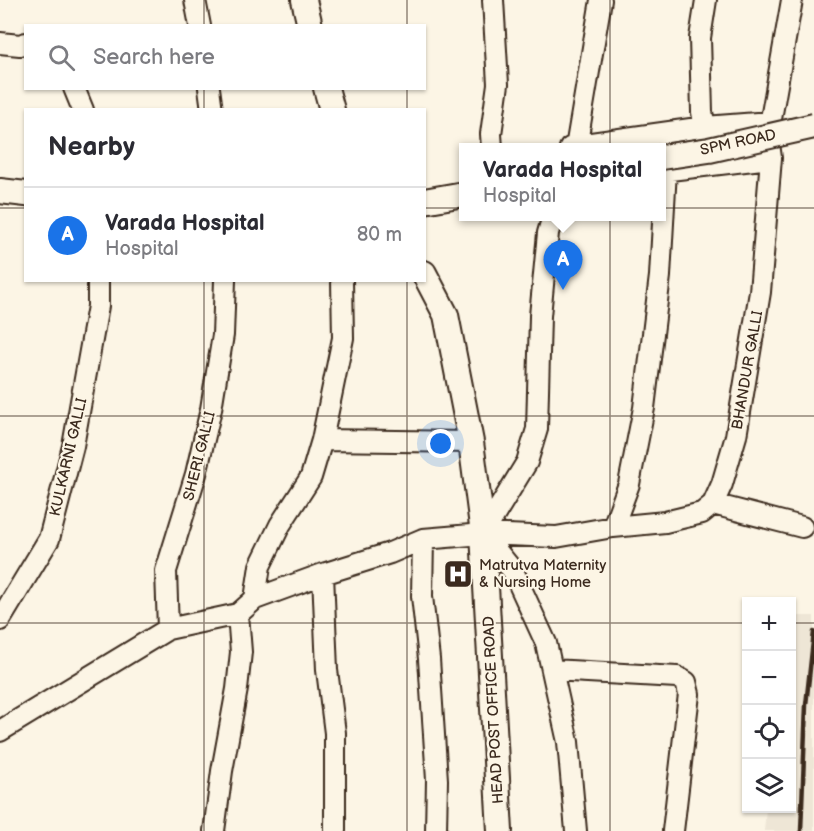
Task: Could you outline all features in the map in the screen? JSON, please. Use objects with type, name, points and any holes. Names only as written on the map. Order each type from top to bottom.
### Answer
[{"type":"main road","points":[[304,0],[310,24]]},
{"type":"main road","points":[[327,90],[331,108]]},
{"type":"main road","name":"SPM ROAD","points":[[666,165],[709,150],[814,126]]},
{"type":"main road","points":[[0,191],[24,194]]},
{"type":"main road","points":[[426,201],[459,195]]},
{"type":"main road","name":"HEAD POST OFFICE ROAD","points":[[426,277],[446,315],[471,442],[483,534],[500,831]]},
{"type":"street","points":[[194,24],[195,0]]},
{"type":"street","points":[[492,143],[498,84],[493,0]]},
{"type":"street","points":[[575,143],[601,0]]},
{"type":"street","points":[[705,128],[702,112],[700,38],[706,0]]},
{"type":"street","name":"BHANDUR GALLI","points":[[713,504],[722,484],[736,436],[760,292],[771,158],[768,136],[792,0]]},
{"type":"street","points":[[0,43],[23,44]]},
{"type":"street","points":[[75,90],[82,108]]},
{"type":"street","points":[[209,90],[212,108]]},
{"type":"street","points":[[602,143],[705,128],[770,122]]},
{"type":"street","points":[[666,166],[771,158]]},
{"type":"street","points":[[483,534],[527,462],[537,429],[540,316],[548,233],[552,221]]},
{"type":"street","points":[[613,527],[629,484],[644,408],[660,276],[662,221]]},
{"type":"street","name":"KULKARNI GALLI","points":[[0,620],[49,539],[74,446],[98,306],[98,282]]},
{"type":"street","name":"SHERI GALLI","points":[[168,629],[166,572],[196,474],[211,409],[223,335],[225,282]]},
{"type":"street","points":[[255,599],[260,567],[280,525],[311,477],[322,440],[344,338],[342,282]]},
{"type":"street","points":[[322,440],[471,442]]},
{"type":"street","points":[[0,731],[168,629],[238,614],[255,599],[322,574],[390,553],[423,539],[483,534],[556,537],[613,527],[665,522],[702,513],[713,504],[802,527]]},
{"type":"street","points":[[483,534],[513,571],[546,643],[568,742],[576,831]]},
{"type":"street","points":[[423,539],[422,596],[429,659],[437,780],[436,831]]},
{"type":"street","points":[[322,574],[327,670],[335,733],[335,831]]},
{"type":"street","points":[[214,831],[237,689],[241,652],[238,614]]},
{"type":"street","points":[[552,670],[677,677],[686,682],[689,694],[673,831]]},
{"type":"shaded area","points":[[796,616],[814,616],[814,831],[764,831],[766,813],[796,813]]},
{"type":"railway","points":[[801,831],[806,705],[814,632]]},
{"type":"place","name":"Varada Hospital","points":[[563,290]]},
{"type":"place","name":"Matrutva Maternity & Nursing Home","points":[[458,574]]}]
